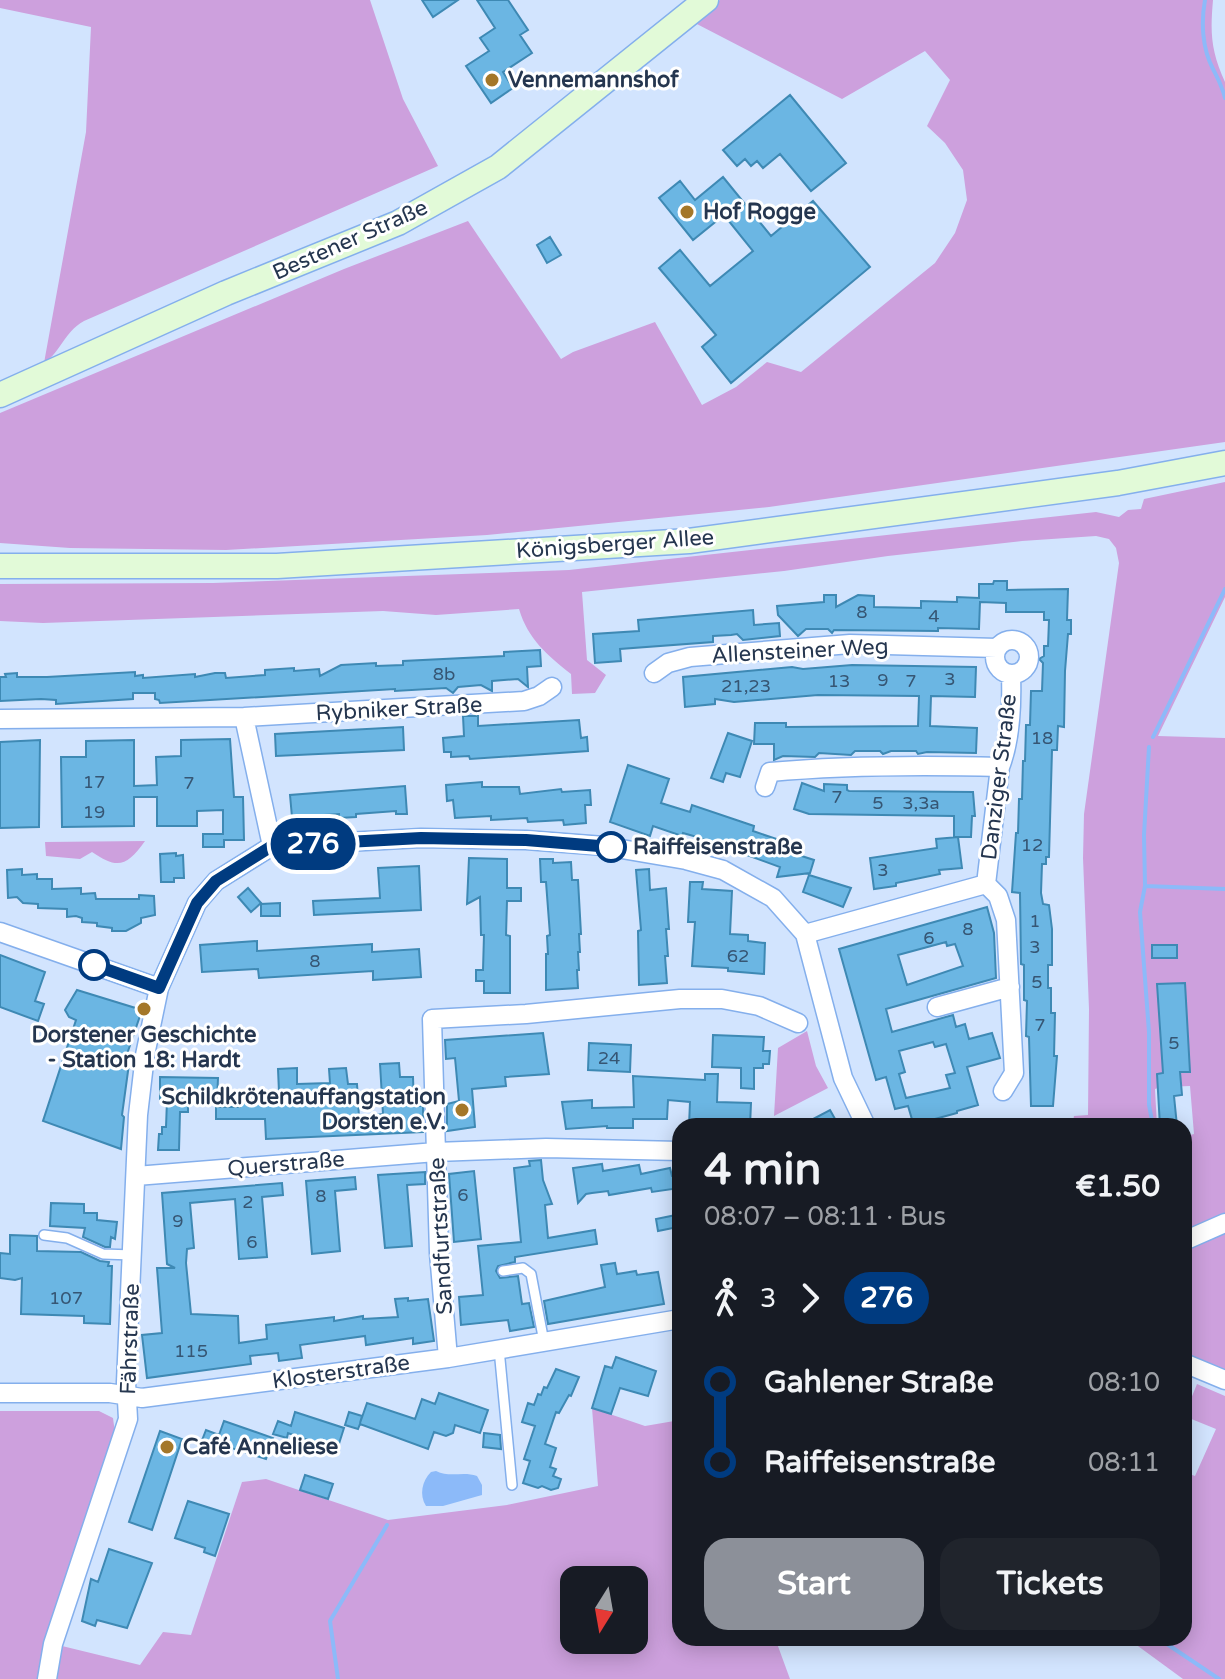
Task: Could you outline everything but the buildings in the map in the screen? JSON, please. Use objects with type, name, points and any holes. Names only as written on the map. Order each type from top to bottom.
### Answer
[{"type":"main road","name":"Bestener Straße","points":[[0,395],[226,293],[398,223],[486,174],[706,0]]},
{"type":"main road","name":"Königsberger Allee","points":[[0,566],[277,566],[689,541],[1118,483],[1225,463]]},
{"type":"street","name":"Danziger Straße","points":[[1013,640],[1023,644],[1028,655],[1026,667],[1011,675],[1002,672],[995,663],[997,648],[1013,640]]},
{"type":"street","name":"Allensteiner Weg","points":[[654,673],[668,663],[690,657],[850,644],[997,648]]},
{"type":"street","name":"Danziger Straße","points":[[805,934],[986,884],[1000,767],[1009,724],[1011,675]]},
{"type":"street","name":"Rybniker Straße","points":[[0,719],[244,717],[524,701],[552,687]]},
{"type":"street","points":[[244,717],[272,846]]},
{"type":"street","points":[[765,787],[770,772],[826,767],[905,764],[1000,767]]},
{"type":"street","points":[[0,932],[159,988],[197,903],[216,881],[272,846],[421,838],[526,840],[611,847],[686,860],[723,870],[773,898],[805,934],[843,1078],[862,1118]]},
{"type":"street","points":[[986,884],[998,896],[1006,920],[1014,1073],[1003,1091]]},
{"type":"street","points":[[937,1007],[1010,987]]},
{"type":"street","name":"Fährstraße","points":[[47,1679],[53,1644],[128,1419],[142,1079],[159,988]]},
{"type":"street","name":"Sandfurtstraße","points":[[448,1358],[439,1253],[432,1019],[526,1014],[680,999],[722,999],[759,1006],[798,1023]]},
{"type":"street","name":"Querstraße","points":[[136,1176],[436,1152],[546,1148],[672,1151]]},
{"type":"street","points":[[1192,1237],[1225,1223]]},
{"type":"street","name":"Klosterstraße","points":[[0,1393],[110,1393],[142,1398],[448,1358],[672,1320]]},
{"type":"street","points":[[1192,1366],[1225,1380]]},
{"type":"lane","points":[[44,1235],[67,1238],[103,1254],[133,1255]]},
{"type":"lane","points":[[503,1271],[523,1268],[531,1274],[544,1342]]},
{"type":"lane","points":[[499,1349],[512,1485]]},
{"type":"shaded area","points":[[0,0],[370,0],[403,99],[438,166],[84,321],[71,331],[44,363],[86,132],[91,27],[0,8]]},
{"type":"shaded area","points":[[720,0],[1213,0],[1213,42],[1225,82],[1225,442],[769,507],[487,535],[226,550],[70,548],[0,543],[0,413],[344,269],[468,221],[561,359],[655,322],[702,405],[736,387],[767,362],[801,372],[935,263],[955,233],[967,200],[963,170],[945,143],[927,126],[950,80],[925,51],[842,99],[693,22]]},
{"type":"shaded area","points":[[1225,482],[1225,597],[1158,736],[1225,738],[1225,1218],[1192,1232],[1194,1134],[1190,1086],[1164,1087],[1160,1073],[1157,1074],[1157,1118],[1074,1118],[1088,1115],[1089,1009],[1084,814],[1119,563],[1116,548],[1109,539],[1096,536],[1022,541],[582,592],[587,660],[606,675],[595,693],[572,694],[571,674],[539,646],[519,609],[436,615],[383,611],[43,623],[0,621],[0,584],[213,583],[569,570],[1096,512],[1119,517],[1128,510],[1141,509],[1144,499]]},
{"type":"shaded area","points":[[145,841],[133,856],[122,863],[109,861],[92,852],[80,859],[46,856],[45,842]]},
{"type":"shaded area","points":[[807,1031],[816,1066],[828,1088],[774,1116],[778,1048]]},
{"type":"shaded area","points":[[1225,1229],[1225,1372],[1192,1358],[1192,1242]]},
{"type":"shaded area","points":[[1197,1384],[1225,1396],[1225,1679],[1183,1679],[1138,1646],[1192,1646],[1192,1475],[1195,1476],[1216,1429],[1192,1419],[1192,1396]]},
{"type":"shaded area","points":[[592,1408],[645,1426],[672,1421],[672,1646],[778,1646],[790,1679],[56,1679],[62,1646],[140,1665],[163,1632],[191,1635],[242,1482],[266,1479],[388,1520],[507,1505],[598,1486]]},
{"type":"shaded area","points":[[0,1411],[99,1411],[113,1418],[115,1433],[38,1679],[0,1679]]},
{"type":"water","points":[[431,1472],[477,1476],[482,1485],[482,1495],[443,1506],[426,1506],[422,1493],[424,1484]]},
{"type":"waterway","points":[[1205,0],[1205,44],[1225,98]]},
{"type":"waterway","points":[[1153,737],[1225,589]]},
{"type":"waterway","points":[[1149,747],[1144,835],[1145,886],[1140,912],[1151,1118]]},
{"type":"waterway","points":[[1145,886],[1225,889]]},
{"type":"waterway","points":[[338,1679],[330,1621],[387,1525]]},
{"type":"waterway","points":[[1170,1646],[1219,1679]]},
{"type":"bus line","name":"276","points":[[94,965],[159,988],[197,903],[216,881],[272,846],[421,838],[526,840],[611,847]]},
{"type":"place","name":"Vennemannshof","points":[[492,80]]},
{"type":"place","name":"Hof Rogge","points":[[687,212]]},
{"type":"place","name":"Raiffeisenstraße","points":[[611,847]]},
{"type":"place","name":"Dorstener Geschichte - Station 18: Hardt","points":[[144,1009]]},
{"type":"place","name":"Schildkrötenauffangstation Dorsten e.V.","points":[[462,1110]]},
{"type":"place","name":"Café Anneliese","points":[[167,1447]]}]
